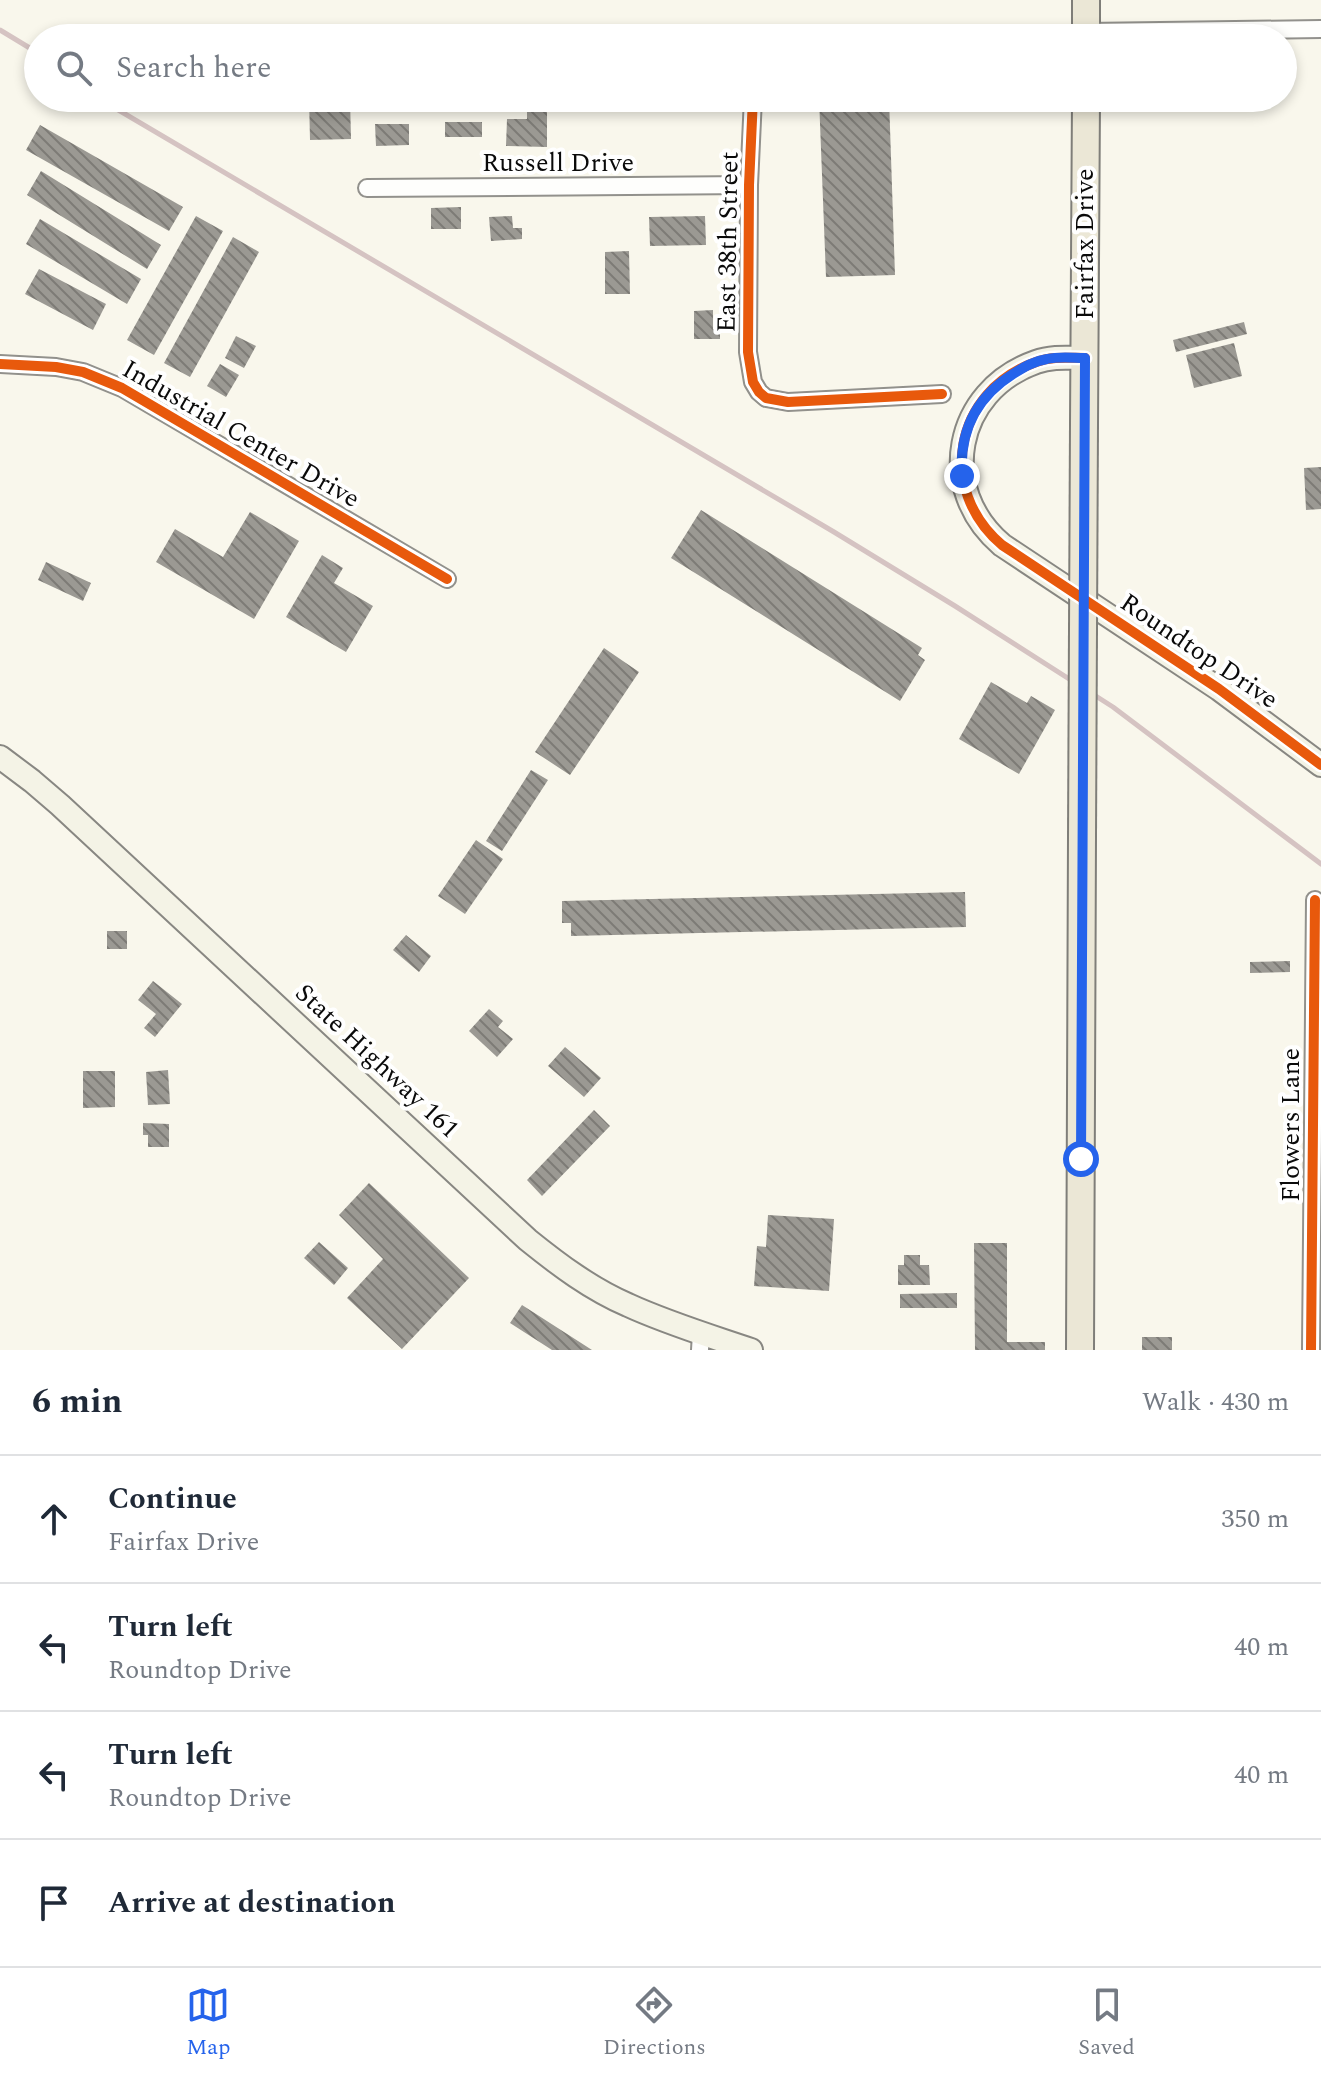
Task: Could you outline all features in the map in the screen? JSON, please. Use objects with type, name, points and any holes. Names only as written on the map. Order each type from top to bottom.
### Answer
[{"type":"main road","points":[[1086,0],[1086,24]]},
{"type":"main road","name":"Fairfax Drive","points":[[1080,1350],[1086,112]]},
{"type":"main road","name":"Roundtop Drive","points":[[1085,358],[1048,358],[1035,362],[1002,381],[979,404],[966,430],[961,463],[964,486],[975,514],[1002,545],[1219,689],[1321,765]]},
{"type":"main road","name":"State Highway 161","points":[[0,757],[60,805],[528,1240],[562,1267],[610,1296],[700,1342],[751,1350]]},
{"type":"street","points":[[1297,30],[1321,29]]},
{"type":"street","name":"East 38th Street","points":[[752,112],[748,352],[755,387],[766,398],[788,402],[942,394]]},
{"type":"street","name":"Russell Drive","points":[[367,188],[749,185]]},
{"type":"street","name":"Industrial Center Drive","points":[[0,364],[83,372],[122,388],[447,579]]},
{"type":"street","name":"Flowers Lane","points":[[1311,1350],[1315,900]]},
{"type":"building","points":[[309,112],[350,112],[351,139],[310,140]]},
{"type":"building","points":[[527,112],[547,112],[547,147],[506,146],[507,119],[527,119]]},
{"type":"building","points":[[820,112],[889,112],[895,275],[826,277]]},
{"type":"building","points":[[445,122],[482,122],[482,137],[445,137]]},
{"type":"building","points":[[375,124],[409,124],[409,145],[376,146]]},
{"type":"building","points":[[40,125],[183,207],[169,231],[26,150]]},
{"type":"building","points":[[41,171],[161,245],[147,269],[27,195]]},
{"type":"building","points":[[461,207],[461,229],[431,229],[431,208]]},
{"type":"building","points":[[196,216],[223,231],[154,355],[127,340]]},
{"type":"building","points":[[512,216],[513,228],[522,228],[522,239],[491,241],[489,217]]},
{"type":"building","points":[[705,216],[706,245],[650,246],[649,217]]},
{"type":"building","points":[[40,219],[141,279],[127,304],[26,244]]},
{"type":"building","points":[[233,237],[259,252],[190,377],[164,363]]},
{"type":"building","points":[[629,251],[630,294],[605,294],[605,252]]},
{"type":"building","points":[[39,269],[106,304],[93,330],[25,294]]},
{"type":"building","points":[[713,310],[713,329],[720,329],[720,339],[694,339],[694,311]]},
{"type":"building","points":[[1244,322],[1247,334],[1176,352],[1173,340]]},
{"type":"building","points":[[236,336],[256,346],[244,368],[225,358]]},
{"type":"building","points":[[1234,343],[1242,376],[1194,388],[1186,355]]},
{"type":"building","points":[[220,364],[239,375],[226,397],[207,386]]},
{"type":"building","points":[[1321,467],[1321,509],[1306,510],[1304,468]]},
{"type":"building","points":[[701,510],[922,648],[918,655],[925,660],[900,701],[671,558]]},
{"type":"building","points":[[250,512],[299,541],[254,619],[156,562],[175,529],[223,557]]},
{"type":"building","points":[[322,555],[343,568],[334,583],[373,606],[346,652],[286,617]]},
{"type":"building","points":[[46,562],[91,583],[83,601],[38,580]]},
{"type":"building","points":[[604,648],[639,672],[570,775],[535,752]]},
{"type":"building","points":[[991,682],[1027,703],[1031,696],[1055,710],[1019,774],[959,739]]},
{"type":"building","points":[[531,770],[548,780],[502,851],[486,841]]},
{"type":"building","points":[[476,840],[503,859],[465,914],[438,896]]},
{"type":"building","points":[[965,892],[966,927],[571,936],[571,923],[562,923],[562,901]]},
{"type":"building","points":[[107,931],[127,931],[127,949],[107,949]]},
{"type":"building","points":[[406,935],[431,956],[419,972],[393,950]]},
{"type":"building","points":[[1290,961],[1290,972],[1250,973],[1250,962]]},
{"type":"building","points":[[153,981],[182,1004],[155,1037],[144,1028],[156,1014],[138,1000]]},
{"type":"building","points":[[489,1009],[503,1021],[498,1027],[513,1039],[497,1057],[469,1031]]},
{"type":"building","points":[[565,1047],[601,1078],[584,1097],[548,1066]]},
{"type":"building","points":[[168,1070],[170,1104],[148,1105],[146,1072]]},
{"type":"building","points":[[83,1071],[115,1071],[115,1107],[83,1108]]},
{"type":"building","points":[[594,1110],[610,1126],[542,1196],[527,1180]]},
{"type":"building","points":[[143,1123],[169,1124],[169,1147],[148,1147],[148,1135],[143,1135]]},
{"type":"building","points":[[369,1183],[469,1278],[402,1349],[347,1298],[383,1259],[339,1215]]},
{"type":"building","points":[[768,1215],[834,1219],[829,1291],[754,1286],[757,1246],[766,1247]]},
{"type":"building","points":[[319,1242],[348,1268],[334,1285],[304,1258]]},
{"type":"building","points":[[974,1243],[1007,1243],[1007,1342],[1045,1342],[1045,1350],[975,1350]]},
{"type":"building","points":[[904,1255],[920,1255],[920,1265],[929,1265],[930,1285],[898,1285],[898,1265],[904,1265]]},
{"type":"building","points":[[957,1293],[957,1308],[900,1308],[900,1294]]},
{"type":"building","points":[[522,1305],[592,1350],[552,1350],[510,1323]]},
{"type":"building","points":[[1142,1337],[1172,1337],[1172,1350],[1142,1350]]},
{"type":"railway","points":[[0,30],[24,45]]},
{"type":"railway","points":[[122,112],[955,606],[1113,707],[1321,864]]},
{"type":"cycle path","points":[[752,112],[748,352],[753,382],[759,392],[766,398],[788,402],[942,394]]},
{"type":"cycle path","points":[[1085,358],[1042,360],[1008,376],[987,395],[972,418],[964,443],[962,470],[968,497],[981,522],[1002,545],[1219,689],[1321,765]]},
{"type":"cycle path","points":[[0,364],[83,372],[122,388],[447,579]]},
{"type":"cycle path","points":[[1311,1350],[1315,900]]},
{"type":"route","points":[[962,476],[966,430],[979,404],[994,387],[1035,362],[1048,358],[1085,358],[1081,1159]]}]
